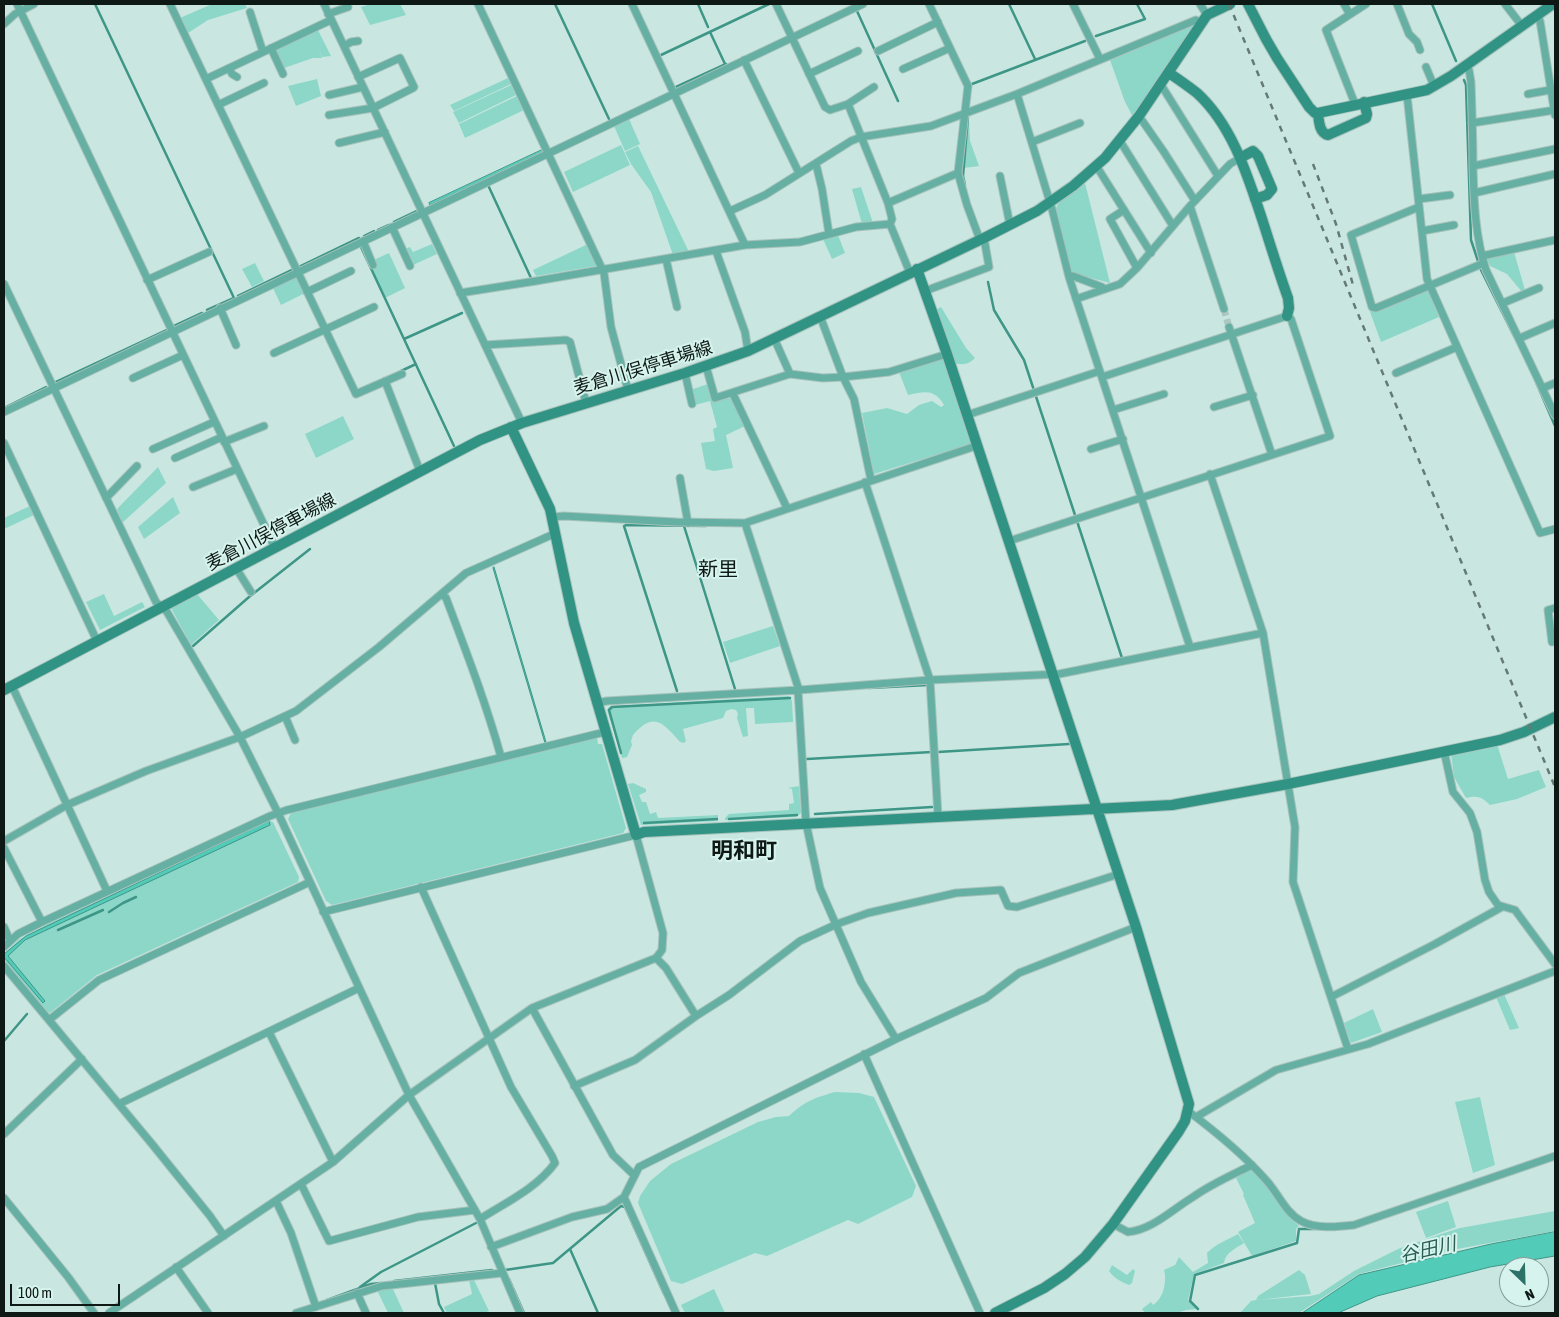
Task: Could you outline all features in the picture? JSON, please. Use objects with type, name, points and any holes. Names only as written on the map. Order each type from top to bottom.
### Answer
[{"type":"street","points":[[17,4],[274,548]]},
{"type":"street","points":[[4,24],[34,4]]},
{"type":"street","points":[[170,4],[356,394],[402,374]]},
{"type":"street","points":[[324,4],[522,423]]},
{"type":"street","points":[[478,4],[602,270],[611,327],[628,390]]},
{"type":"street","points":[[632,4],[745,245]]},
{"type":"street","points":[[776,4],[825,107],[830,110],[848,104],[874,87]]},
{"type":"street","points":[[4,412],[863,4]]},
{"type":"street","points":[[925,290],[989,267],[982,239],[966,205],[958,173],[968,86],[929,4]]},
{"type":"street","points":[[1073,4],[1100,59]]},
{"type":"street","points":[[730,211],[765,195],[851,141],[861,137],[931,126],[1017,94],[1196,20],[1204,19],[1200,4]]},
{"type":"street","name":"麦倉川俣停車場線","points":[[8,688],[480,440],[522,423],[685,373],[748,351],[1010,225],[1050,202],[1097,166],[1120,142],[1139,116],[1204,19],[1230,4]]},
{"type":"street","points":[[1248,4],[1266,39],[1309,107],[1315,113],[1407,95],[1434,86],[1466,66],[1550,5]]},
{"type":"street","points":[[1344,4],[1349,14]]},
{"type":"street","points":[[1318,113],[1322,131],[1328,135],[1366,118],[1367,114],[1326,30],[1366,4]]},
{"type":"street","points":[[1397,4],[1409,34],[1420,50]]},
{"type":"street","points":[[1505,4],[1522,26]]},
{"type":"street","points":[[206,79],[271,48],[348,7]]},
{"type":"street","points":[[250,12],[263,52]]},
{"type":"street","points":[[1472,123],[1555,113],[1540,21],[1537,15]]},
{"type":"street","points":[[878,51],[938,22]]},
{"type":"street","points":[[344,46],[358,41]]},
{"type":"street","points":[[271,48],[283,74]]},
{"type":"street","points":[[903,70],[950,48]]},
{"type":"street","points":[[809,74],[858,51]]},
{"type":"street","points":[[329,115],[373,108],[413,88],[402,60],[397,59],[358,77]]},
{"type":"street","points":[[744,60],[799,173]]},
{"type":"street","points":[[1466,66],[1469,70],[1471,82],[1476,230],[1483,260],[1555,415]]},
{"type":"street","points":[[1426,67],[1434,86]]},
{"type":"street","points":[[230,68],[232,74],[237,77]]},
{"type":"street","points":[[1169,73],[1197,93],[1227,132],[1240,158],[1288,298],[1289,308],[1287,316]]},
{"type":"street","points":[[218,105],[264,84]]},
{"type":"street","points":[[1160,86],[1164,88],[1218,176]]},
{"type":"street","points":[[329,95],[363,87]]},
{"type":"street","points":[[1528,94],[1550,90]]},
{"type":"street","points":[[1017,94],[1050,202],[1069,277],[1190,647]]},
{"type":"street","points":[[1407,95],[1427,279],[1540,534],[1555,529]]},
{"type":"street","points":[[848,104],[888,203],[892,219],[890,224],[925,290],[947,354],[1119,874],[1192,1114],[1238,1151],[1267,1181],[1290,1212],[1310,1225],[1354,1225],[1555,1156]]},
{"type":"street","points":[[1139,116],[1143,119],[1164,152],[1192,204],[1224,309]]},
{"type":"street","points":[[1032,142],[1080,123]]},
{"type":"street","points":[[339,143],[385,132]]},
{"type":"street","points":[[1120,142],[1173,226]]},
{"type":"street","points":[[1474,166],[1555,149]]},
{"type":"street","points":[[1076,299],[1120,284],[1151,253],[1192,204],[1230,164],[1253,151],[1256,152],[1272,189],[1267,195],[1255,198]]},
{"type":"street","points":[[816,164],[829,234]]},
{"type":"street","points":[[1097,166],[1151,253]]},
{"type":"street","points":[[888,203],[958,173]]},
{"type":"street","points":[[1474,193],[1555,174]]},
{"type":"street","points":[[1000,176],[1010,225]]},
{"type":"street","points":[[1450,194],[1419,204],[1352,234],[1351,237],[1372,307],[1376,308],[1430,286],[1483,260],[1555,240]]},
{"type":"street","points":[[1124,210],[1110,219],[1136,268]]},
{"type":"street","points":[[460,293],[745,245],[800,242],[856,227],[890,224]]},
{"type":"street","points":[[1422,231],[1454,225]]},
{"type":"street","points":[[392,227],[410,266]]},
{"type":"street","points":[[363,241],[373,265]]},
{"type":"street","points":[[716,251],[745,332],[748,351]]},
{"type":"street","points":[[147,280],[209,252]]},
{"type":"street","points":[[666,259],[677,307]]},
{"type":"street","points":[[307,292],[351,270]]},
{"type":"street","points":[[1069,277],[1073,276],[1102,286],[1103,290]]},
{"type":"street","points":[[4,284],[156,602],[167,612],[240,736],[278,813],[409,1095],[480,1219],[520,1313]]},
{"type":"street","points":[[1503,303],[1539,288]]},
{"type":"street","points":[[274,353],[374,307]]},
{"type":"street","points":[[220,308],[236,345]]},
{"type":"street","points":[[820,316],[843,378],[854,399],[868,481],[930,680],[938,816]]},
{"type":"street","points":[[967,415],[1101,374],[1231,331],[1287,316],[1292,319],[1330,436],[1009,541]]},
{"type":"street","points":[[1520,338],[1555,323]]},
{"type":"street","points":[[1231,331],[1272,454]]},
{"type":"street","points":[[774,338],[790,374]]},
{"type":"street","points":[[485,345],[566,340],[570,342],[586,403]]},
{"type":"street","points":[[1396,373],[1457,347]]},
{"type":"street","points":[[706,366],[715,398],[790,374],[823,378],[843,378],[889,372],[947,354]]},
{"type":"street","points":[[133,378],[183,355]]},
{"type":"street","points":[[685,373],[692,404]]},
{"type":"street","points":[[385,381],[420,471]]},
{"type":"street","points":[[1543,388],[1555,383]]},
{"type":"street","points":[[732,394],[788,508]]},
{"type":"street","points":[[1113,410],[1164,394]]},
{"type":"street","points":[[1214,407],[1252,394]]},
{"type":"street","points":[[153,449],[214,422]]},
{"type":"street","points":[[175,458],[264,426]]},
{"type":"street","points":[[109,1313],[333,1162],[409,1095],[532,1008],[656,958],[662,950],[663,933],[636,834],[596,703],[570,605],[553,517],[511,427]]},
{"type":"street","points":[[1091,449],[1123,439]]},
{"type":"street","points":[[4,443],[97,641]]},
{"type":"street","points":[[553,517],[688,523],[745,523],[976,446]]},
{"type":"street","points":[[106,498],[137,466]]},
{"type":"street","points":[[193,487],[237,469]]},
{"type":"street","points":[[1210,474],[1263,633],[1295,827],[1293,882],[1348,1049]]},
{"type":"street","points":[[680,478],[688,523]]},
{"type":"street","points":[[745,523],[799,690],[806,823],[820,888],[861,982],[896,1039]]},
{"type":"street","points":[[4,841],[67,806],[146,771],[240,736],[296,712],[466,574],[556,533]]},
{"type":"street","points":[[236,568],[251,592]]},
{"type":"street","points":[[442,594],[446,598],[464,646],[491,721],[501,757]]},
{"type":"street","points":[[1552,642],[1548,610],[1555,608]]},
{"type":"street","points":[[596,703],[930,680],[1059,674],[1263,633]]},
{"type":"street","points":[[8,688],[107,891]]},
{"type":"street","points":[[285,716],[295,740]]},
{"type":"street","points":[[324,912],[644,832],[1172,805],[1288,784],[1500,740],[1524,732],[1555,717]]},
{"type":"street","points":[[4,947],[18,934],[42,922],[278,813],[605,732]]},
{"type":"street","points":[[1444,751],[1453,792],[1470,813],[1477,832],[1485,880],[1489,892],[1498,905],[1502,907]]},
{"type":"street","points":[[4,848],[42,922]]},
{"type":"street","points":[[574,1086],[635,1060],[729,995],[800,941],[837,924],[868,913],[956,894],[974,892],[1001,890],[1008,906],[1017,907],[1119,874]]},
{"type":"street","points":[[49,1020],[99,980],[310,882]]},
{"type":"street","points":[[421,887],[511,1087],[555,1163],[549,1171],[520,1194],[480,1219]]},
{"type":"street","points":[[1331,997],[1435,944],[1502,907],[1509,907],[1515,910],[1555,964]]},
{"type":"street","points":[[4,927],[10,941]]},
{"type":"street","points":[[491,1247],[572,1217],[607,1209],[624,1197],[639,1166],[864,1054],[986,998],[1019,974],[1136,927]]},
{"type":"street","points":[[656,958],[666,968],[696,1016]]},
{"type":"street","points":[[4,966],[204,1208],[224,1236]]},
{"type":"street","points":[[995,1313],[1023,1300],[1065,1274],[1085,1257],[1113,1224],[1192,1114],[1276,1070],[1368,1044],[1555,971]]},
{"type":"street","points":[[119,1104],[360,988]]},
{"type":"street","points":[[532,1008],[614,1155],[634,1175]]},
{"type":"street","points":[[269,1032],[333,1162]]},
{"type":"street","points":[[864,1054],[980,1313]]},
{"type":"street","points":[[4,1134],[82,1060]]},
{"type":"street","points":[[1113,1224],[1128,1232],[1146,1226],[1168,1215],[1193,1196],[1252,1165]]},
{"type":"street","points":[[301,1184],[329,1241],[418,1218],[475,1210]]},
{"type":"street","points":[[624,1197],[676,1313]]},
{"type":"street","points":[[4,1198],[68,1277],[94,1313]]},
{"type":"street","points":[[276,1201],[291,1233],[316,1307]]},
{"type":"street","points":[[176,1267],[208,1313]]},
{"type":"street","points":[[296,1313],[382,1286],[502,1273]]},
{"type":"street","points":[[357,1293],[366,1313]]},
{"type":"shaded area","points":[[212,4],[245,4],[247,8],[208,20],[188,33],[180,18]]},
{"type":"shaded area","points":[[371,4],[400,4],[406,15],[370,25],[361,7]]},
{"type":"shaded area","points":[[1192,26],[1194,28],[1133,117],[1125,102],[1110,60]]},
{"type":"shaded area","points":[[318,30],[331,56],[322,57],[318,47],[322,58],[313,58],[284,68],[275,50]]},
{"type":"shaded area","points":[[508,78],[511,84],[454,111],[450,105]]},
{"type":"shaded area","points":[[317,79],[321,96],[296,106],[288,86]]},
{"type":"shaded area","points":[[511,85],[516,95],[459,123],[453,112]]},
{"type":"shaded area","points":[[517,96],[524,110],[465,138],[459,124]]},
{"type":"shaded area","points":[[629,119],[640,144],[625,151],[614,126]]},
{"type":"shaded area","points":[[969,121],[970,141],[979,166],[964,168]]},
{"type":"shaded area","points":[[621,145],[630,165],[573,192],[564,172]]},
{"type":"shaded area","points":[[638,146],[689,252],[673,255],[651,192],[631,164],[625,152]]},
{"type":"shaded area","points":[[542,150],[543,152],[430,205],[429,203]]},
{"type":"shaded area","points":[[1085,183],[1110,283],[1072,273],[1070,269],[1056,208],[1059,202]]},
{"type":"shaded area","points":[[861,187],[873,223],[862,224],[852,189]]},
{"type":"shaded area","points":[[838,235],[845,253],[832,259],[823,239]]},
{"type":"shaded area","points":[[432,244],[437,254],[413,265],[405,249],[410,247],[413,252]]},
{"type":"shaded area","points":[[588,244],[596,266],[536,276],[533,270]]},
{"type":"shaded area","points":[[1514,252],[1525,290],[1522,292],[1507,274],[1490,266],[1486,257]]},
{"type":"shaded area","points":[[389,253],[405,288],[385,298],[369,262]]},
{"type":"shaded area","points":[[255,263],[264,281],[252,287],[242,269]]},
{"type":"shaded area","points":[[297,276],[305,293],[281,305],[272,286]]},
{"type":"shaded area","points":[[1426,290],[1439,317],[1381,342],[1369,309],[1378,311]]},
{"type":"shaded area","points":[[941,307],[966,348],[975,358],[970,362],[963,364],[953,363],[935,310]]},
{"type":"shaded area","points":[[944,359],[971,444],[874,474],[862,413],[887,408],[907,414],[919,405],[932,401],[941,407],[944,405],[940,400],[928,392],[908,395],[899,372]]},
{"type":"shaded area","points":[[708,384],[713,400],[731,398],[745,426],[726,435],[733,468],[714,471],[706,469],[701,443],[715,441],[713,429],[717,427],[710,401],[695,405],[690,390]]},
{"type":"shaded area","points":[[343,416],[354,439],[316,458],[305,434]]},
{"type":"shaded area","points":[[158,467],[166,483],[122,523],[117,509]]},
{"type":"shaded area","points":[[173,497],[180,513],[144,539],[138,527]]},
{"type":"shaded area","points":[[30,506],[34,515],[4,529],[4,518]]},
{"type":"shaded area","points":[[493,568],[546,742],[545,743]]},
{"type":"shaded area","points":[[104,594],[114,616],[142,602],[145,607],[100,630],[86,602]]},
{"type":"shaded area","points":[[197,594],[219,620],[191,645],[171,608]]},
{"type":"shaded area","points":[[773,626],[780,646],[730,663],[723,642]]},
{"type":"shaded area","points":[[789,696],[792,701],[793,722],[755,724],[754,708],[746,708],[748,736],[743,737],[737,718],[738,714],[736,710],[731,709],[726,711],[723,718],[683,729],[686,741],[684,743],[680,742],[658,722],[647,723],[633,735],[632,745],[627,757],[622,758],[607,710],[612,706]]},
{"type":"shaded area","points":[[597,737],[598,744],[602,744],[626,828],[623,833],[332,905],[326,901],[288,819],[291,813]]},
{"type":"shaded area","points":[[1497,744],[1508,779],[1539,770],[1546,787],[1517,799],[1490,805],[1480,797],[1466,798],[1454,777],[1451,753]]},
{"type":"shaded area","points":[[633,783],[646,789],[646,792],[639,795],[642,802],[646,802],[650,814],[656,812],[658,818],[718,815],[718,821],[641,825],[628,784]]},
{"type":"shaded area","points":[[799,786],[801,813],[796,817],[725,820],[729,814],[789,810],[789,804],[794,803],[792,789],[788,788]]},
{"type":"shaded area","points":[[269,821],[270,825],[25,940],[8,956],[45,1001],[43,1003],[4,957],[4,954],[26,936]]},
{"type":"shaded area","points":[[270,821],[273,822],[299,877],[298,882],[97,975],[50,1013],[4,960],[4,954],[20,939],[48,924]]},
{"type":"shaded area","points":[[1504,994],[1519,1028],[1510,1030],[1496,997]]},
{"type":"shaded area","points":[[1373,1009],[1382,1032],[1351,1043],[1344,1023]]},
{"type":"shaded area","points":[[835,1092],[859,1093],[874,1097],[916,1186],[912,1197],[858,1224],[848,1220],[767,1256],[755,1253],[682,1284],[671,1281],[638,1203],[640,1196],[650,1181],[671,1164],[758,1122],[789,1116],[810,1101]]},
{"type":"shaded area","points":[[1480,1097],[1495,1165],[1473,1173],[1455,1102]]},
{"type":"shaded area","points":[[1252,1169],[1286,1214],[1299,1226],[1296,1229],[1296,1241],[1252,1256],[1238,1232],[1255,1223],[1236,1178]]},
{"type":"shaded area","points":[[1448,1201],[1456,1227],[1426,1238],[1416,1212]]},
{"type":"shaded area","points":[[1555,1211],[1555,1231],[1452,1250],[1359,1274],[1299,1313],[1240,1313],[1251,1301],[1256,1300],[1258,1296],[1299,1270],[1305,1275],[1311,1294],[1257,1300],[1319,1294],[1354,1271],[1398,1249],[1460,1228]]},
{"type":"shaded area","points":[[1555,1232],[1555,1256],[1499,1257],[1499,1265],[1377,1296],[1338,1313],[1302,1313],[1359,1275],[1491,1244]]},
{"type":"shaded area","points":[[1238,1234],[1244,1243],[1229,1254],[1224,1263],[1194,1274],[1188,1300],[1197,1309],[1176,1313],[1145,1313],[1142,1309],[1151,1302],[1153,1305],[1157,1302],[1162,1294],[1165,1284],[1164,1270],[1175,1265],[1179,1257],[1193,1272],[1208,1263],[1207,1253],[1210,1250]]},
{"type":"shaded area","points":[[1112,1265],[1127,1275],[1133,1269],[1135,1271],[1132,1283],[1129,1285],[1113,1276],[1109,1271]]},
{"type":"shaded area","points":[[469,1280],[474,1280],[489,1311],[484,1313],[447,1313],[444,1307],[472,1294]]},
{"type":"shaded area","points":[[392,1287],[404,1313],[388,1313],[377,1290]]},
{"type":"shaded area","points":[[714,1289],[725,1313],[685,1313],[681,1305]]},
{"type":"waterway","points":[[95,4],[234,298],[207,310]]},
{"type":"waterway","points":[[555,4],[609,119]]},
{"type":"waterway","points":[[698,4],[708,27]]},
{"type":"waterway","points":[[661,55],[769,4]]},
{"type":"waterway","points":[[1009,4],[1035,59]]},
{"type":"waterway","points":[[1096,36],[1145,19],[1137,4]]},
{"type":"waterway","points":[[1432,4],[1456,61]]},
{"type":"waterway","points":[[857,11],[898,101]]},
{"type":"waterway","points":[[710,32],[725,64]]},
{"type":"waterway","points":[[972,84],[1085,41]]},
{"type":"waterway","points":[[676,87],[726,64]]},
{"type":"waterway","points":[[1464,80],[1466,85],[1471,240],[1481,270],[1514,336]]},
{"type":"waterway","points":[[965,185],[963,176],[968,117]]},
{"type":"waterway","points":[[488,185],[531,278]]},
{"type":"waterway","points":[[394,222],[417,211]]},
{"type":"waterway","points":[[378,230],[389,225]]},
{"type":"waterway","points":[[364,236],[374,231]]},
{"type":"waterway","points":[[299,267],[359,238]]},
{"type":"waterway","points":[[361,247],[454,446]]},
{"type":"waterway","points":[[238,296],[292,270]]},
{"type":"waterway","points":[[988,282],[994,310],[1024,360],[1122,658]]},
{"type":"waterway","points":[[174,326],[202,313]]},
{"type":"waterway","points":[[404,339],[462,313]]},
{"type":"waterway","points":[[56,382],[167,330]]},
{"type":"waterway","points":[[401,371],[416,364]]},
{"type":"waterway","points":[[1536,382],[1555,426]]},
{"type":"waterway","points":[[4,408],[46,387]]},
{"type":"waterway","points":[[677,691],[624,526],[706,526]]},
{"type":"waterway","points":[[684,526],[735,689]]},
{"type":"waterway","points":[[193,646],[249,597],[310,549]]},
{"type":"waterway","points":[[869,688],[928,685]]},
{"type":"waterway","points":[[621,753],[609,710],[612,707],[790,698]]},
{"type":"waterway","points":[[938,752],[1069,744]]},
{"type":"waterway","points":[[807,759],[932,752]]},
{"type":"waterway","points":[[815,814],[932,807]]},
{"type":"waterway","points":[[729,819],[797,815]]},
{"type":"waterway","points":[[644,823],[717,819]]},
{"type":"waterway","points":[[109,912],[136,897]]},
{"type":"waterway","points":[[58,930],[103,910]]},
{"type":"waterway","points":[[4,1041],[27,1014]]},
{"type":"waterway","points":[[505,1270],[553,1263],[621,1206],[625,1207],[664,1294]]},
{"type":"waterway","points":[[360,1287],[381,1272],[476,1223]]},
{"type":"waterway","points":[[1198,1309],[1190,1301],[1195,1275],[1297,1243],[1299,1229],[1316,1229]]},
{"type":"waterway","points":[[570,1249],[598,1313]]},
{"type":"waterway","points":[[394,1281],[492,1270]]},
{"type":"waterway","points":[[509,1279],[524,1313]]},
{"type":"waterway","points":[[327,1300],[371,1284],[381,1283]]},
{"type":"waterway","points":[[435,1283],[439,1304],[444,1313]]},
{"type":"tunnel","points":[[1224,309],[1229,327]]},
{"type":"railway","points":[[1229,4],[1555,787]]},
{"type":"railway","points":[[1313,164],[1336,224],[1353,285]]},
{"type":"district","name":"新里","points":[[718,570]]},
{"type":"district","name":"明和町","points":[[744,851]]},
{"type":"water label","name":"谷田川","points":[[1428,1250]]}]
